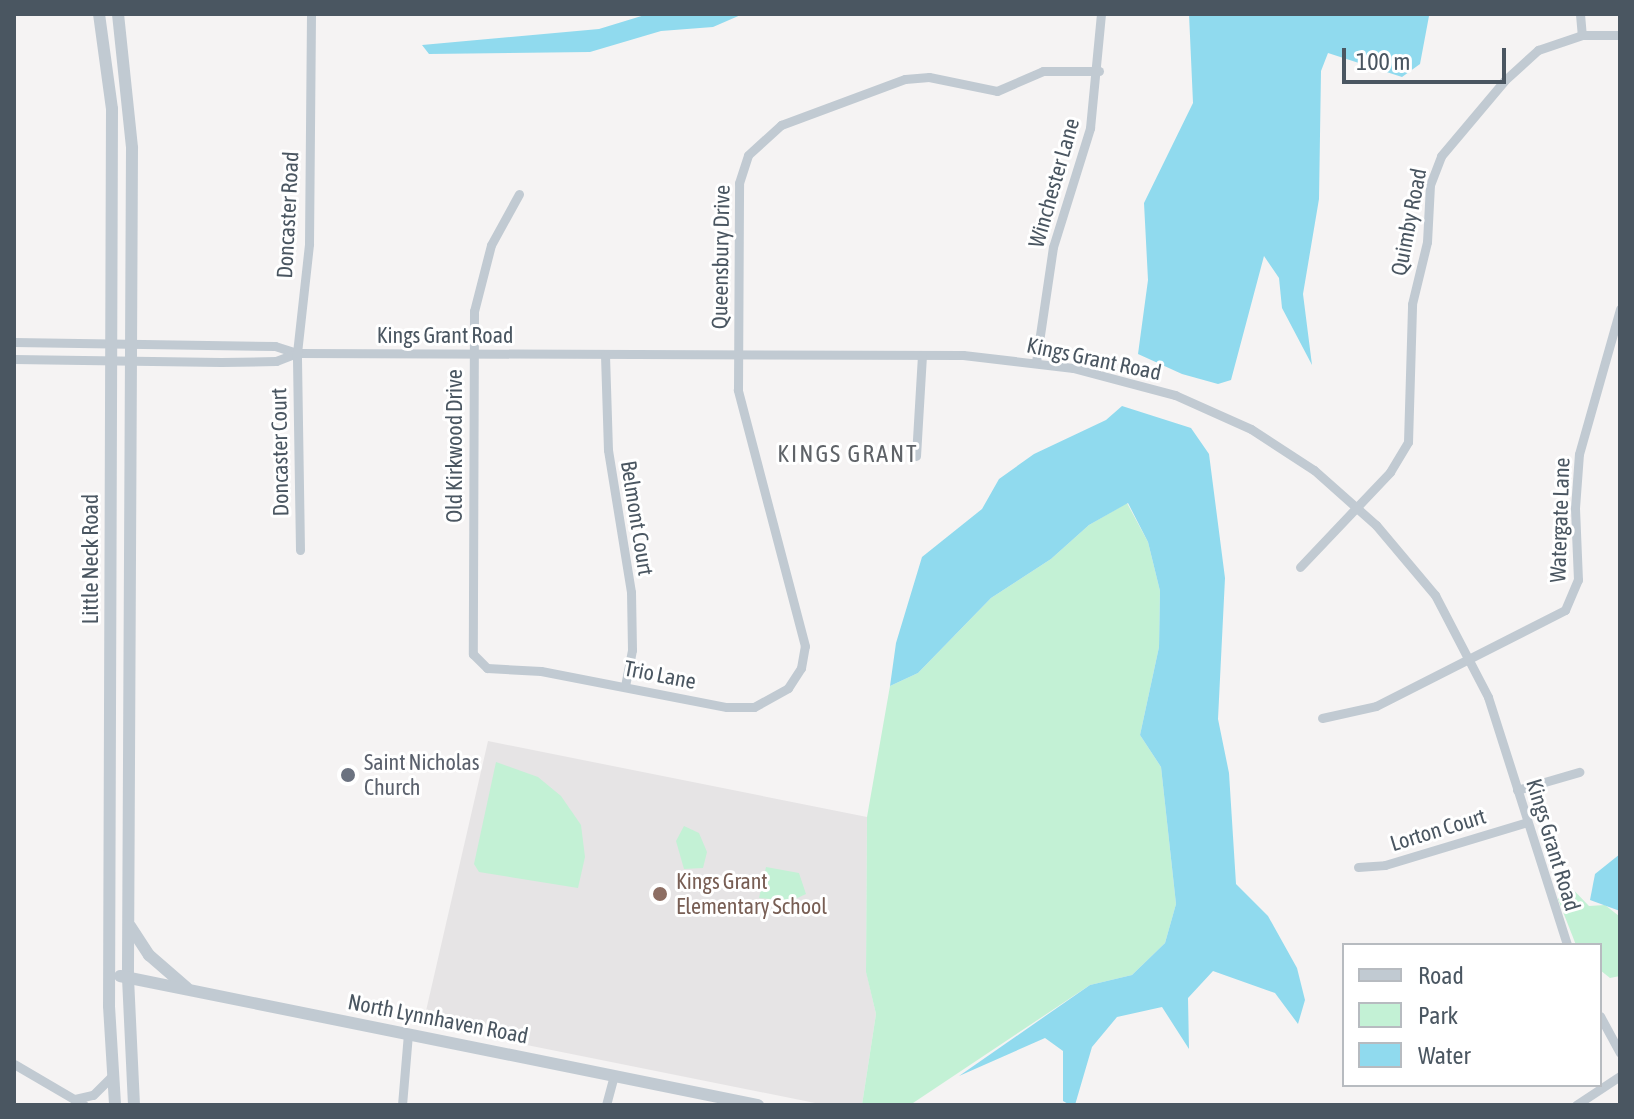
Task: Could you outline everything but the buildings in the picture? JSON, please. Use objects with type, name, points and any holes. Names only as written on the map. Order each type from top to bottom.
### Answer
[{"type":"street","name":"Little Neck Road","points":[[99,14],[112,109],[109,974],[115,1105]]},
{"type":"street","name":"Little Neck Road","points":[[118,14],[131,106],[128,978],[134,1105]]},
{"type":"street","name":"Doncaster Road","points":[[297,353],[309,244],[311,14]]},
{"type":"street","name":"Winchester Lane","points":[[1036,362],[1053,247],[1082,164],[1099,71],[1101,14]]},
{"type":"street","points":[[1580,14],[1582,35]]},
{"type":"street","name":"Quimby Road","points":[[1300,567],[1390,472],[1408,442],[1412,304],[1427,242],[1430,185],[1441,156],[1525,59],[1552,42],[1582,35],[1620,35]]},
{"type":"street","name":"Queensbury Drive","points":[[805,646],[740,404],[739,183],[748,155],[767,134],[905,79],[929,77],[997,91],[1043,71],[1099,71]]},
{"type":"street","name":"Old Kirkwood Drive","points":[[476,660],[474,311],[482,268],[519,194]]},
{"type":"street","name":"Watergate Lane","points":[[1322,718],[1366,711],[1558,616],[1572,600],[1578,580],[1575,508],[1579,454],[1620,309]]},
{"type":"street","name":"Kings Grant Road","points":[[14,342],[275,346],[297,353],[922,355],[1036,362],[1175,395],[1278,445],[1357,506],[1435,595],[1473,660],[1566,943]]},
{"type":"street","name":"Kings Grant Road","points":[[14,359],[276,361],[297,353]]},
{"type":"street","name":"Doncaster Court","points":[[297,353],[300,550]]},
{"type":"street","name":"Belmont Court","points":[[605,355],[608,450],[631,592],[632,650],[625,686]]},
{"type":"street","points":[[916,456],[922,355]]},
{"type":"street","name":"Trio Lane","points":[[476,660],[487,668],[541,671],[727,707],[754,707],[788,688],[801,668],[805,646]]},
{"type":"street","points":[[1517,790],[1579,772]]},
{"type":"street","name":"Lorton Court","points":[[1358,867],[1385,865],[1527,822]]},
{"type":"street","points":[[128,924],[149,955],[190,990]]},
{"type":"street","name":"North Lynnhaven Road","points":[[109,974],[758,1105]]},
{"type":"street","points":[[1602,1020],[1620,1053]]},
{"type":"street","points":[[402,1105],[408,1034]]},
{"type":"street","points":[[14,1064],[79,1102],[93,1095],[113,1075]]},
{"type":"street","points":[[606,1105],[614,1075]]},
{"type":"street","points":[[1576,1105],[1620,1076]]},
{"type":"shaded area","name":"Kings Grant Elementary School","points":[[488,741],[867,817],[866,971],[876,1014],[862,1105],[825,1105],[423,1024]]},
{"type":"green space","points":[[1127,503],[1148,542],[1160,591],[1159,647],[1140,735],[1161,767],[1176,904],[1165,943],[1132,975],[1090,985],[910,1105],[862,1105],[876,1014],[866,972],[867,817],[890,686],[918,673],[991,598],[1051,559],[1089,525]]},
{"type":"green space","points":[[496,762],[538,777],[561,796],[581,825],[585,857],[578,888],[479,872],[474,864]]},
{"type":"green space","points":[[684,826],[699,833],[707,852],[703,868],[684,869],[676,841]]},
{"type":"green space","points":[[766,867],[799,873],[806,894],[791,901],[759,898]]},
{"type":"green space","points":[[1561,877],[1589,906],[1605,905],[1619,916],[1620,976],[1610,978],[1602,972],[1602,943],[1575,943],[1558,899]]},
{"type":"water","points":[[648,14],[743,14],[713,27],[661,31],[590,52],[429,54],[422,45],[599,29]]},
{"type":"water","points":[[1189,14],[1429,16],[1420,64],[1402,77],[1328,53],[1321,71],[1319,199],[1303,294],[1312,365],[1282,308],[1279,278],[1264,256],[1231,380],[1218,384],[1182,374],[1138,354],[1148,280],[1144,203],[1193,103]]},
{"type":"water","points":[[1122,406],[1191,428],[1209,454],[1225,578],[1218,719],[1229,773],[1236,884],[1268,916],[1297,968],[1305,1000],[1298,1024],[1275,993],[1213,971],[1188,998],[1189,1049],[1162,1007],[1117,1017],[1092,1047],[1075,1105],[1070,1105],[1063,1101],[1063,1051],[1045,1038],[959,1076],[1090,985],[1132,975],[1165,943],[1176,904],[1161,767],[1140,735],[1159,647],[1160,591],[1148,542],[1128,503],[1089,525],[1051,559],[991,598],[918,673],[890,686],[896,643],[922,557],[982,509],[999,479],[1034,454],[1106,420]]},
{"type":"water","points":[[1620,854],[1620,911],[1590,900],[1595,874]]},
{"type":"place","name":"Saint Nicholas Church","points":[[348,775]]},
{"type":"place","name":"Kings Grant Elementary School","points":[[660,894]]},
{"type":"district","name":"KINGS GRANT","points":[[848,454]]}]
